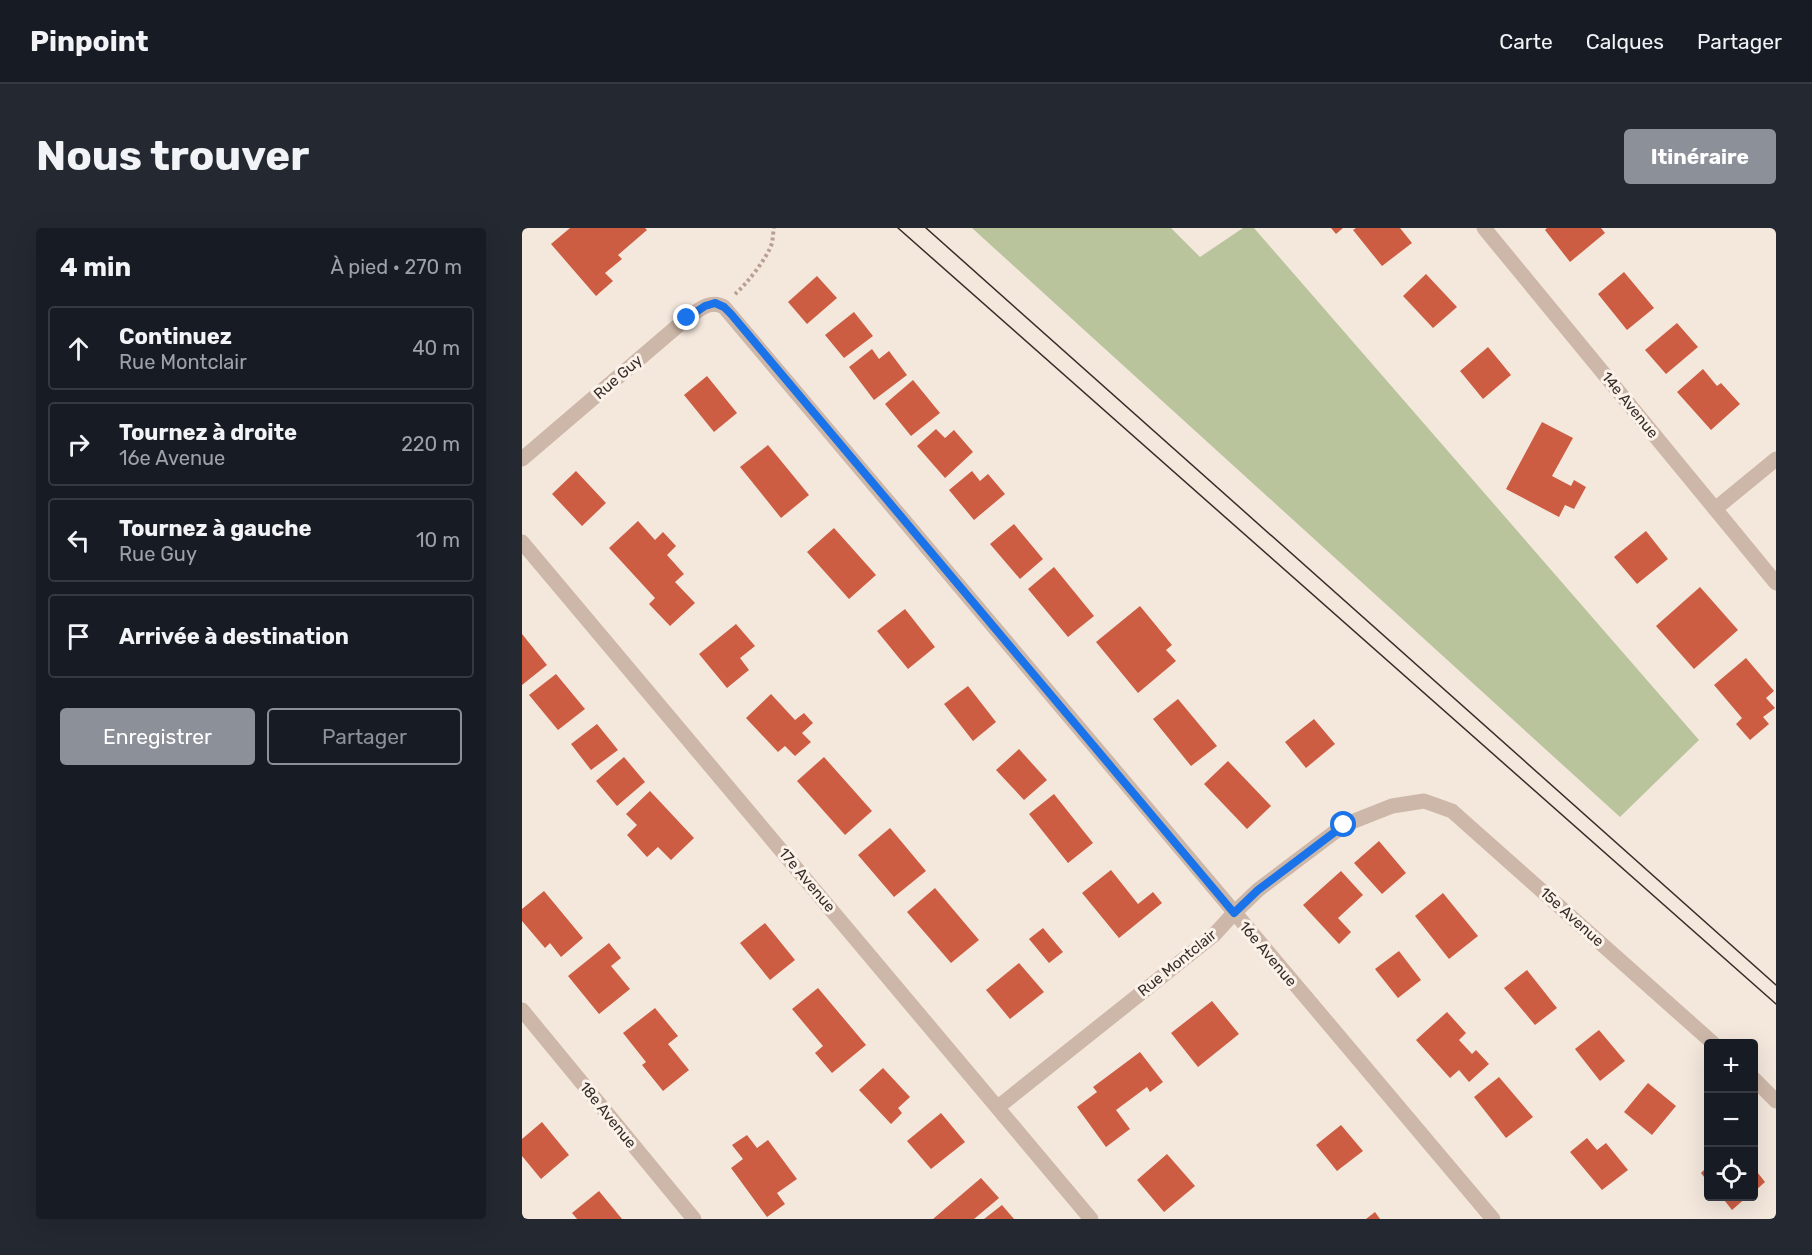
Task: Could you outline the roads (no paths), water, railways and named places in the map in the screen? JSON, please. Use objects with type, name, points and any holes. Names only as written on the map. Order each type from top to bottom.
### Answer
[{"type":"street","name":"14e Avenue","points":[[1484,228],[1776,583]]},
{"type":"street","name":"Rue Guy","points":[[522,459],[687,318],[705,306],[719,304]]},
{"type":"street","name":"16e Avenue","points":[[719,304],[728,310],[741,325],[1493,1219]]},
{"type":"street","points":[[1715,509],[1776,459]]},
{"type":"street","name":"17e Avenue","points":[[522,542],[1091,1219]]},
{"type":"street","name":"Rue Montclair","points":[[998,1107],[1214,935],[1258,890],[1344,825],[1392,806],[1424,801]]},
{"type":"street","name":"15e Avenue","points":[[1424,801],[1452,811],[1708,1039]]},
{"type":"street","name":"18e Avenue","points":[[522,1010],[694,1219]]},
{"type":"street","points":[[1758,1083],[1776,1101]]},
{"type":"tram line","points":[[898,228],[1776,1004]]},
{"type":"tram line","points":[[926,228],[1776,985]]}]
